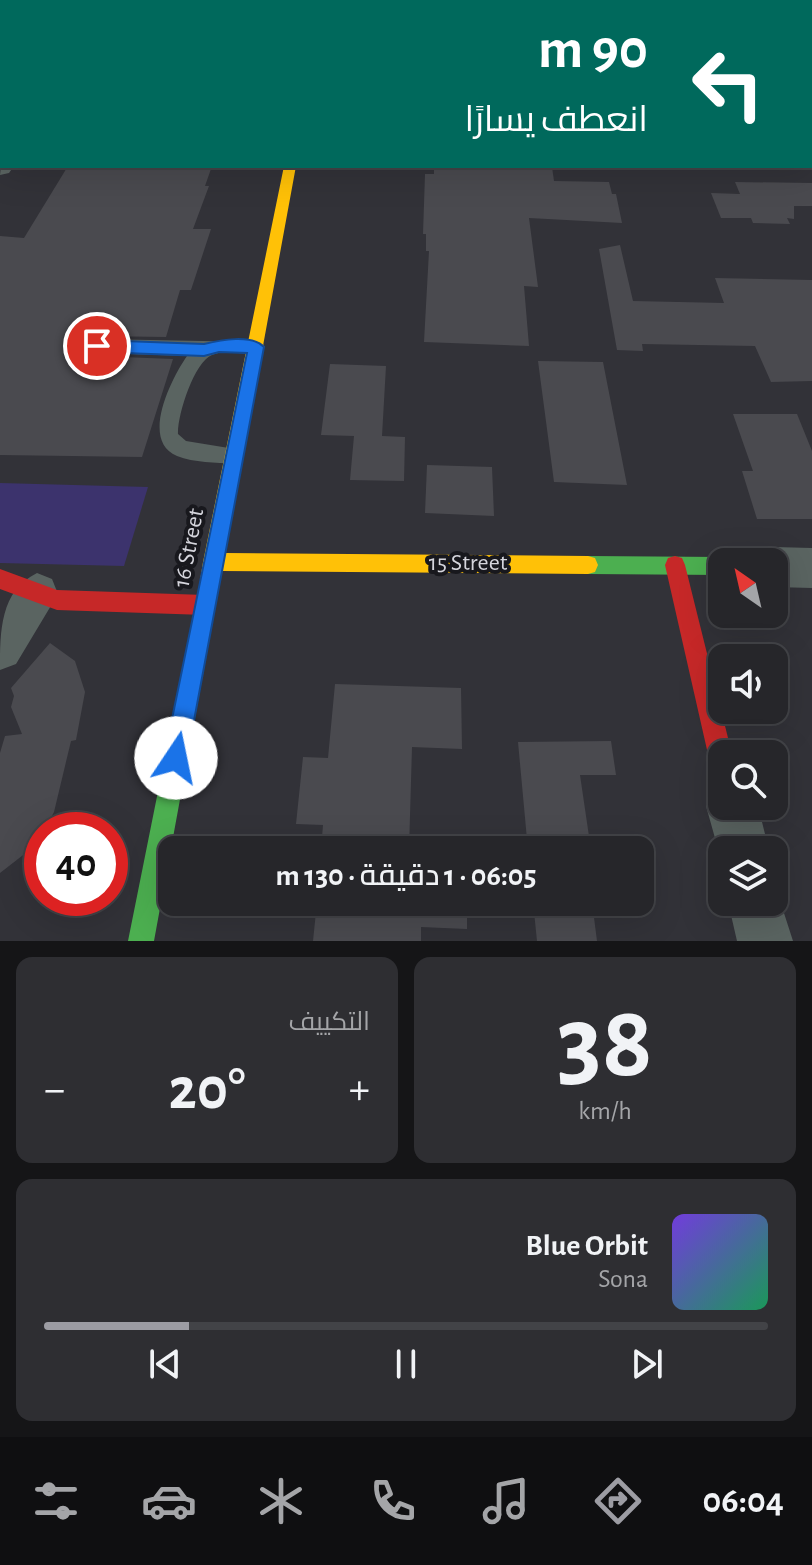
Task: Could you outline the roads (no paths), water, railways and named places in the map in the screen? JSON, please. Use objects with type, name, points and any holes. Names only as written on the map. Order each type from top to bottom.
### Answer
[{"type":"street","name":"16 Street","points":[[141,941],[290,168]]},
{"type":"street","name":"15 Street","points":[[213,562],[708,566]]},
{"type":"street","points":[[675,565],[717,740]]},
{"type":"street","points":[[788,567],[812,568]]},
{"type":"street","points":[[0,648],[18,586],[80,603],[205,605]]},
{"type":"street","points":[[759,916],[765,941]]},
{"type":"lane","points":[[97,346],[204,350],[219,346],[256,347]]},
{"type":"lane","points":[[204,350],[188,366],[169,422],[169,438],[181,449],[234,456]]}]
